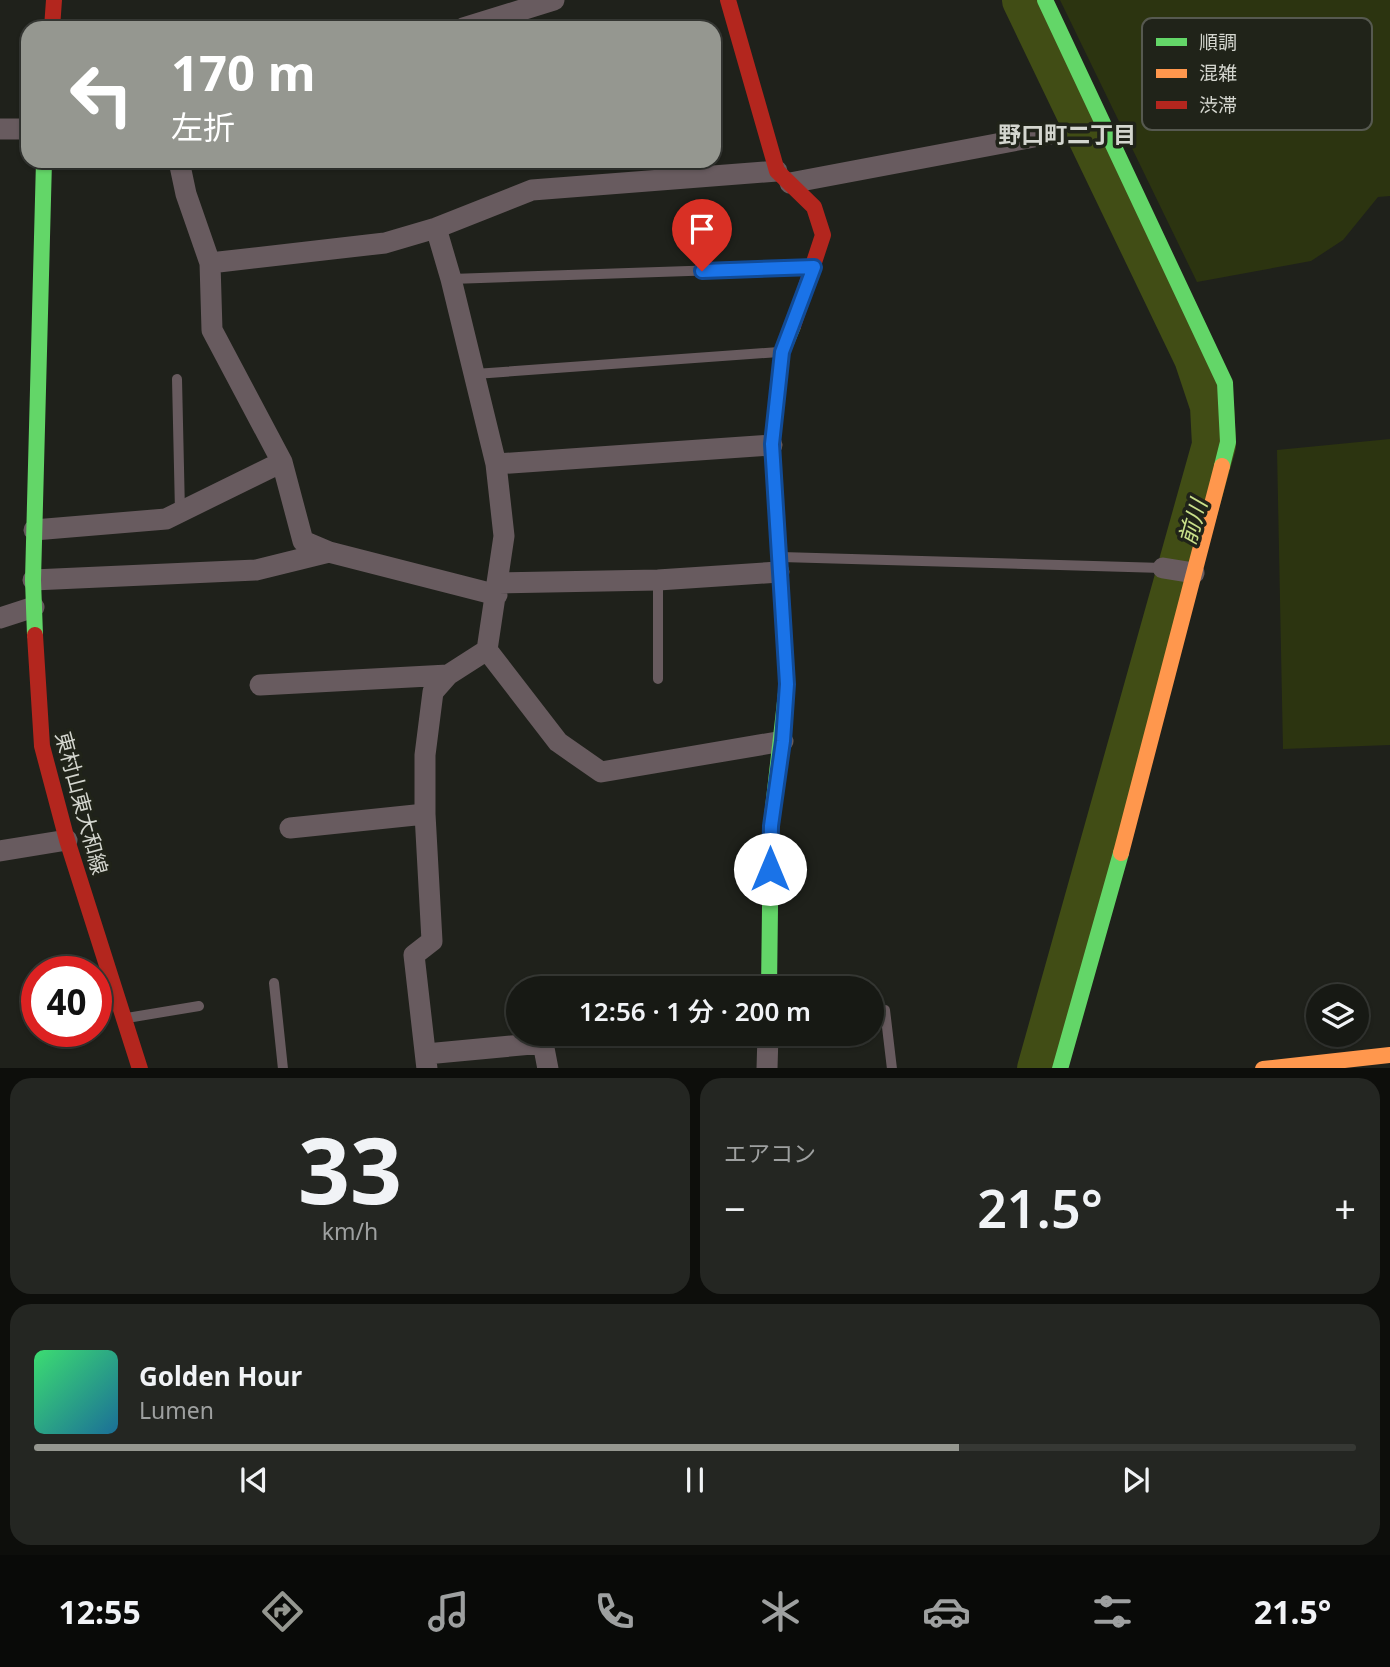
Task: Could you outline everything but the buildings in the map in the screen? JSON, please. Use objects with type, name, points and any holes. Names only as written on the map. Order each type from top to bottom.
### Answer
[{"type":"street","points":[[52,21],[54,0]]},
{"type":"street","points":[[486,21],[554,0]]},
{"type":"street","points":[[728,0],[783,177],[814,207],[822,235],[814,267],[782,352],[772,444],[778,565],[784,599],[787,684],[783,741],[771,826],[769,976]]},
{"type":"street","points":[[1045,0],[1127,169],[1225,383],[1228,442],[1060,1068]]},
{"type":"street","points":[[0,130],[21,130]]},
{"type":"street","points":[[210,263],[385,243],[436,228],[532,190],[783,177],[1050,134]]},
{"type":"street","name":"東村山東大和線","points":[[44,168],[33,580],[42,746],[67,840],[140,1068]]},
{"type":"street","points":[[180,168],[186,194],[210,263],[212,330],[282,462],[303,541],[329,552],[498,589],[658,580],[778,565]]},
{"type":"street","points":[[436,228],[496,464],[504,536],[487,650],[447,675],[433,692],[425,755],[425,814],[432,940],[414,955],[426,1061],[543,1043],[548,1068]]},
{"type":"street","points":[[496,464],[772,444]]},
{"type":"street","points":[[34,530],[166,519],[282,462]]},
{"type":"street","points":[[33,580],[256,570],[329,552]]},
{"type":"street","points":[[1163,568],[1195,573]]},
{"type":"street","points":[[0,618],[34,607]]},
{"type":"street","points":[[487,650],[558,742],[601,772],[783,741]]},
{"type":"street","points":[[260,685],[447,675]]},
{"type":"street","points":[[290,828],[425,814]]},
{"type":"street","points":[[0,851],[67,840]]},
{"type":"street","points":[[768,1046],[768,1068]]},
{"type":"street","points":[[1276,1068],[1390,1055]]},
{"type":"lane","points":[[451,279],[814,267]]},
{"type":"lane","points":[[475,374],[782,352]]},
{"type":"lane","points":[[177,379],[180,512]]},
{"type":"lane","points":[[778,565],[1163,568]]},
{"type":"lane","points":[[658,580],[659,679]]},
{"type":"lane","points":[[274,983],[283,1068]]},
{"type":"lane","points":[[124,1019],[199,1006]]},
{"type":"lane","points":[[885,1010],[892,1068]]},
{"type":"green space","points":[[1060,0],[1390,0],[1390,196],[1378,197],[1343,240],[1311,261],[1197,282]]},
{"type":"green space","points":[[1390,439],[1390,745],[1283,749],[1277,450]]},
{"type":"waterway","name":"前川","points":[[1024,0],[1196,358],[1212,406],[1214,445],[1039,1068]]},
{"type":"traffic: fast","points":[[1045,0],[1225,383],[1228,442],[1222,466]]},
{"type":"traffic: fast","points":[[35,635],[33,580],[44,168]]},
{"type":"traffic: fast","points":[[769,976],[771,826],[787,684],[772,445],[782,352],[793,326]]},
{"type":"traffic: fast","points":[[1060,1068],[1121,853]]},
{"type":"traffic: slow","points":[[1121,853],[1222,466]]},
{"type":"traffic: slow","points":[[1272,1068],[1390,1055]]},
{"type":"traffic: jam","points":[[52,21],[54,0]]},
{"type":"traffic: jam","points":[[728,0],[777,171],[814,207],[823,235],[793,326]]},
{"type":"traffic: jam","points":[[35,635],[42,746],[67,840],[140,1068]]},
{"type":"district","name":"野口町二丁目","points":[[1067,134]]},
{"type":"route","points":[[702,271],[814,267],[782,352],[772,444],[779,572],[784,599],[787,684],[783,741],[771,826],[770,869]]}]
